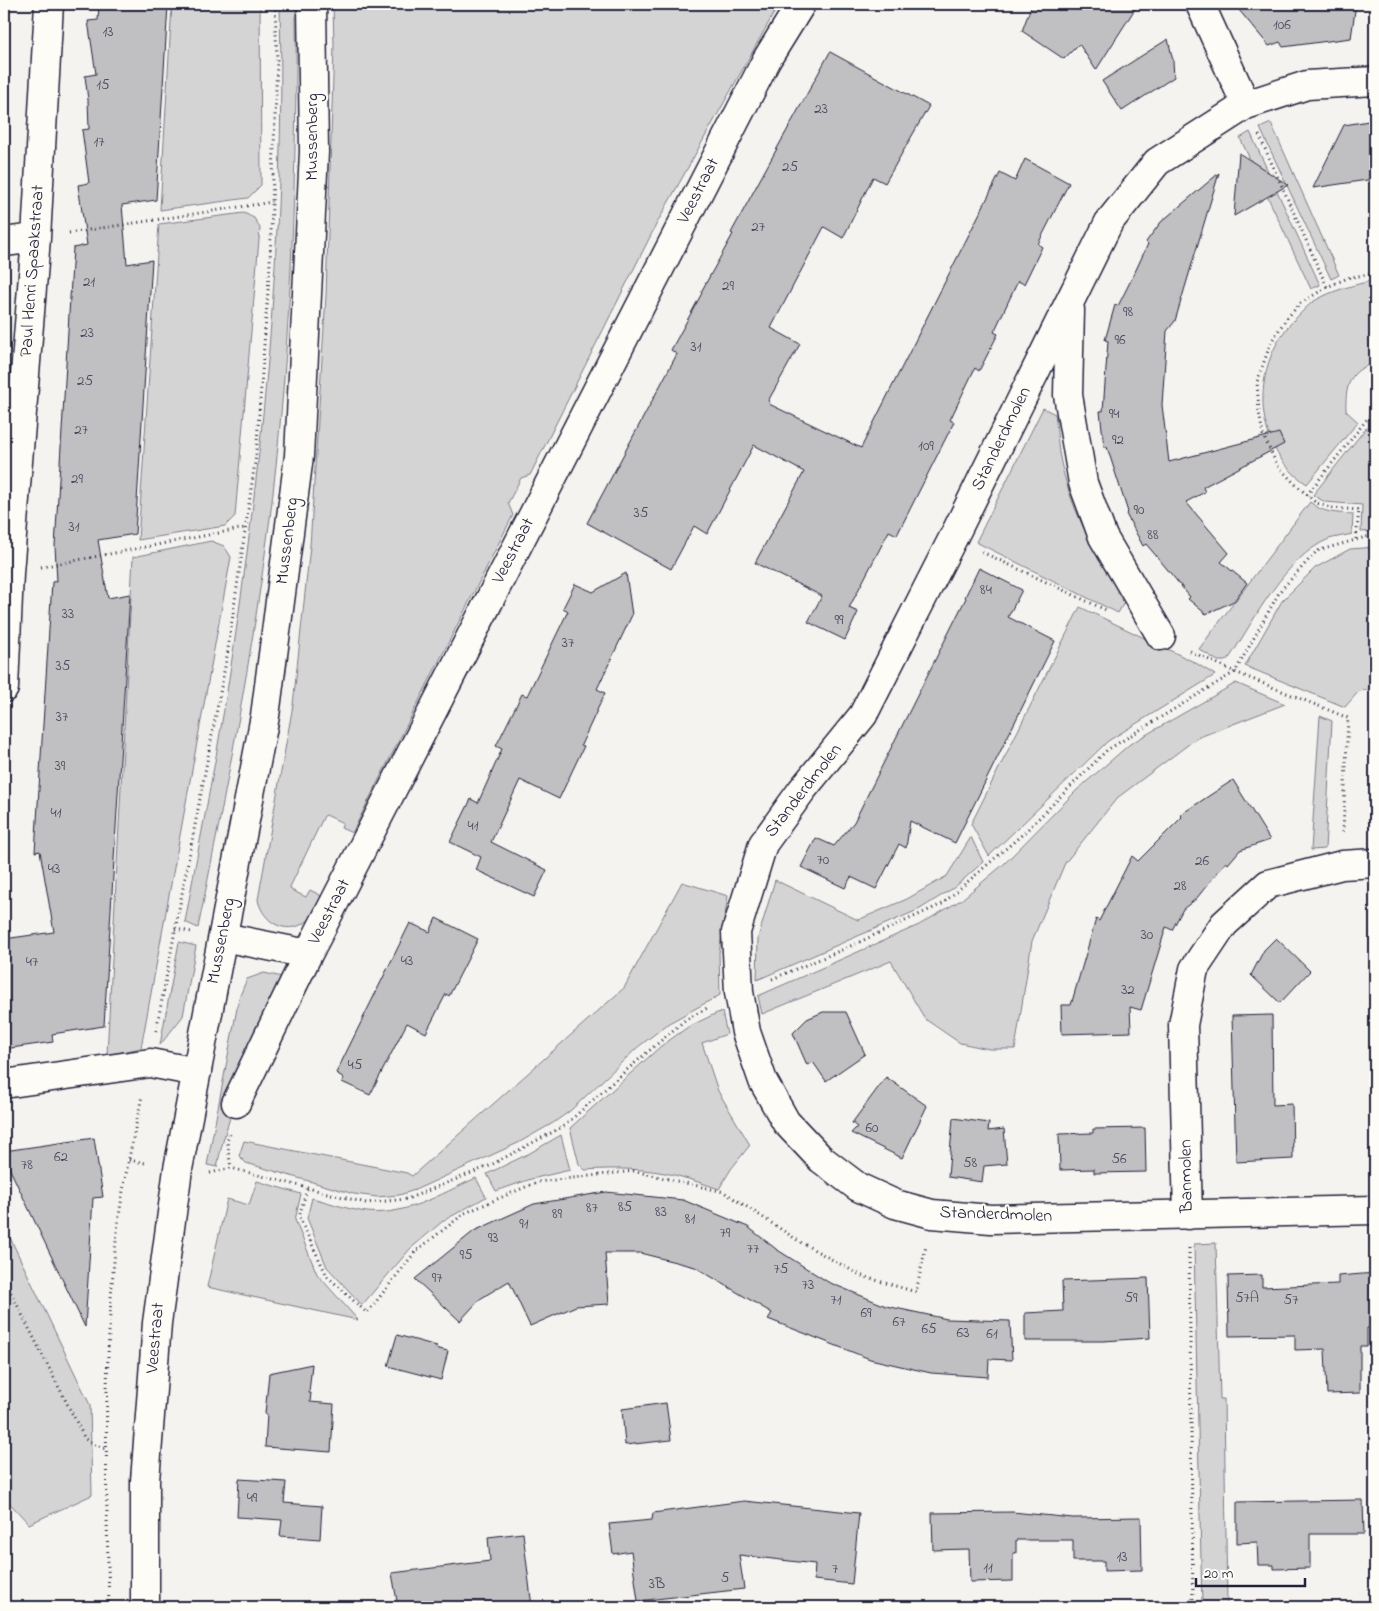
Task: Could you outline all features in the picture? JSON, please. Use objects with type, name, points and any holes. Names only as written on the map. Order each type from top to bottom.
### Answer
[{"type":"street","name":"Paul Henri Spaakstraat","points":[[4,688],[6,573],[36,238],[49,4]]},
{"type":"street","name":"Mussenberg","points":[[197,1072],[265,716],[299,456],[314,152],[312,4]]},
{"type":"street","name":"Veestraat","points":[[236,1104],[308,954],[766,59],[801,4]]},
{"type":"street","points":[[1200,4],[1246,105]]},
{"type":"street","name":"Standerdmolen","points":[[1375,81],[1308,85],[1246,105],[1157,162],[1109,222],[953,538],[863,715],[802,790],[763,844],[736,932],[739,992],[746,1032],[763,1082],[786,1122],[821,1159],[858,1187],[895,1204],[932,1214],[991,1219],[1375,1210]]},
{"type":"street","points":[[4,242],[36,238]]},
{"type":"street","name":"Standerdmolen","points":[[1070,301],[1068,395],[1083,483],[1103,537],[1161,636]]},
{"type":"street","name":"Banmolen","points":[[1188,1215],[1183,1025],[1194,968],[1224,924],[1268,884],[1342,865],[1375,863]]},
{"type":"street","points":[[223,937],[308,954]]},
{"type":"street","points":[[4,1084],[150,1063],[197,1072]]},
{"type":"street","name":"Veestraat","points":[[145,1607],[145,1481],[156,1333],[178,1169],[197,1072]]},
{"type":"path","points":[[109,1607],[105,1449],[108,1340],[116,1240],[129,1160],[150,1063],[226,656],[256,455],[270,263],[277,60],[275,4]]},
{"type":"path","points":[[1246,105],[1327,287]]},
{"type":"path","points":[[36,238],[272,202]]},
{"type":"path","points":[[1356,540],[1359,510],[1334,508],[1316,503],[1277,465],[1263,435],[1256,382],[1270,342],[1286,319],[1302,303],[1327,287],[1350,277],[1375,274]]},
{"type":"path","points":[[1307,495],[1375,409]]},
{"type":"path","points":[[6,573],[245,528]]},
{"type":"path","points":[[129,1160],[206,1174],[231,1168],[366,1203],[407,1199],[489,1166],[564,1126],[685,1020],[739,992],[844,949],[942,904],[1024,833],[1107,750],[1235,672],[1280,591],[1317,551],[1375,536]]},
{"type":"path","points":[[953,538],[1116,615]]},
{"type":"path","points":[[1161,636],[1235,672],[1348,718],[1342,865]]},
{"type":"path","points":[[307,1189],[300,1217],[327,1276],[367,1313],[416,1252],[458,1218],[537,1182],[634,1171],[724,1192],[802,1243],[862,1276],[916,1292],[932,1214]]},
{"type":"path","name":"Banmolen","points":[[1188,1215],[1193,1607]]},
{"type":"path","points":[[4,1279],[85,1439],[105,1449]]},
{"type":"shaded area","points":[[172,4],[260,4],[261,185],[248,198],[160,210]]},
{"type":"shaded area","points":[[280,4],[296,4],[294,197],[283,390],[270,518],[247,673],[198,928],[185,922],[221,726],[239,612],[269,352],[279,178]]},
{"type":"shaded area","points":[[333,4],[779,4],[657,223],[530,475],[521,478],[508,503],[513,515],[352,833],[341,828],[343,823],[326,815],[324,816],[290,887],[291,890],[306,897],[310,890],[320,895],[321,899],[311,918],[298,926],[290,928],[283,927],[270,920],[265,915],[258,900],[293,705],[310,546],[326,296],[334,45]]},
{"type":"shaded area","points":[[1271,123],[1339,275],[1331,279],[1260,128]]},
{"type":"shaded area","points":[[1250,132],[1320,285],[1311,289],[1240,138]]},
{"type":"shaded area","points":[[244,213],[254,218],[260,228],[235,516],[225,526],[138,540],[159,224]]},
{"type":"shaded area","points":[[1375,280],[1375,364],[1366,366],[1354,375],[1350,380],[1346,395],[1346,411],[1358,422],[1307,484],[1288,468],[1275,449],[1266,427],[1263,404],[1264,380],[1271,357],[1282,336],[1297,317],[1312,303],[1336,291]]},
{"type":"shaded area","points":[[1043,408],[1055,414],[1063,472],[1084,529],[1126,599],[1118,613],[976,542]]},
{"type":"shaded area","points":[[1366,428],[1375,428],[1375,531],[1361,532],[1362,505],[1325,502],[1313,495]]},
{"type":"shaded area","points":[[1310,502],[1324,510],[1353,514],[1352,534],[1329,539],[1313,548],[1298,560],[1272,590],[1230,657],[1225,661],[1218,661],[1199,649]]},
{"type":"shaded area","points":[[211,541],[224,546],[231,557],[141,1048],[107,1055],[133,557]]},
{"type":"shaded area","points":[[1375,547],[1375,596],[1373,598],[1373,610],[1375,612],[1375,689],[1359,691],[1345,707],[1245,666],[1282,601],[1315,568],[1350,549]]},
{"type":"shaded area","points":[[1080,607],[1194,662],[1215,675],[1108,741],[989,856],[971,824]]},
{"type":"shaded area","points":[[1236,683],[1285,704],[1197,738],[1117,798],[1065,863],[1032,941],[1015,1049],[989,1049],[960,1043],[925,1019],[891,961],[762,1014],[758,996],[919,925],[961,900],[1004,864],[1077,790],[1130,744]]},
{"type":"shaded area","points":[[1320,716],[1332,721],[1325,849],[1311,850]]},
{"type":"shaded area","points":[[971,837],[983,862],[955,887],[920,909],[757,980],[758,938],[775,880],[858,920],[907,899],[947,876]]},
{"type":"shaded area","points":[[682,882],[728,896],[719,953],[720,995],[669,1023],[638,1047],[570,1111],[553,1123],[518,1143],[415,1190],[399,1195],[377,1197],[354,1194],[246,1163],[239,1156],[244,1141],[407,1173],[412,1176],[624,988]]},
{"type":"shaded area","points":[[179,942],[196,946],[183,1016],[160,1045]]},
{"type":"shaded area","points":[[264,973],[287,978],[238,1095],[217,1167],[207,1165],[239,998],[247,979]]},
{"type":"shaded area","points":[[722,1012],[727,1034],[702,1043],[718,1091],[750,1145],[731,1169],[719,1189],[655,1171],[585,1170],[579,1164],[570,1128],[661,1046],[688,1027]]},
{"type":"shaded area","points":[[561,1135],[570,1170],[531,1179],[496,1191],[487,1174]]},
{"type":"shaded area","points":[[476,1178],[486,1197],[443,1221],[410,1249],[362,1305],[327,1267],[307,1218],[312,1198],[360,1211],[376,1213],[420,1204]]},
{"type":"shaded area","points":[[257,1181],[301,1194],[295,1220],[317,1274],[358,1320],[207,1287],[227,1199],[249,1205]]},
{"type":"shaded area","points":[[4,1225],[90,1405],[92,1495],[29,1524],[4,1497]]},
{"type":"shaded area","points":[[1216,1243],[1220,1399],[1224,1399],[1227,1606],[1202,1606],[1194,1244]]},
{"type":"building","points":[[99,4],[142,4],[142,8],[168,5],[156,200],[122,205],[127,264],[152,260],[135,534],[98,540],[108,598],[130,594],[104,1026],[52,1034],[53,1042],[4,1049],[4,939],[54,932],[40,851],[35,852],[52,582],[57,581],[55,546],[73,248],[87,245],[78,185],[89,183],[82,130],[89,129],[85,76],[96,74],[88,21],[98,20]]},
{"type":"building","points":[[1032,4],[1138,4],[1096,70],[1079,44],[1064,59],[1022,31]]},
{"type":"building","points":[[1234,4],[1356,4],[1351,38],[1283,47],[1280,42],[1269,46]]},
{"type":"building","points":[[1168,39],[1173,61],[1174,77],[1122,111],[1102,81]]},
{"type":"building","points":[[830,52],[929,106],[885,183],[873,177],[843,238],[824,227],[771,328],[800,344],[768,401],[770,402],[769,404],[861,448],[1000,173],[1015,181],[1025,159],[1069,183],[1038,244],[1042,247],[1024,284],[1018,281],[994,332],[998,334],[979,371],[975,368],[950,420],[954,422],[897,535],[889,531],[849,608],[858,612],[845,640],[808,622],[822,596],[755,563],[804,472],[754,445],[707,534],[694,526],[671,569],[587,523],[677,354],[671,350],[733,234],[731,233]]},
{"type":"building","points":[[1375,120],[1374,179],[1313,188],[1344,125]]},
{"type":"building","points":[[1239,153],[1288,185],[1234,216]]},
{"type":"building","points":[[1219,173],[1175,321],[1167,331],[1162,405],[1169,462],[1279,433],[1284,444],[1203,487],[1205,492],[1186,502],[1229,553],[1221,562],[1247,583],[1234,601],[1206,614],[1188,599],[1190,597],[1146,544],[1143,546],[1126,514],[1128,512],[1107,447],[1104,447],[1100,411],[1103,411],[1108,341],[1105,340],[1115,305],[1118,306],[1135,272],[1148,244],[1146,242],[1161,222]]},
{"type":"building","points":[[979,568],[1022,590],[1008,617],[1055,641],[955,843],[910,821],[906,848],[899,844],[876,889],[851,877],[845,888],[801,867],[816,838],[834,846],[854,822],[966,598]]},
{"type":"building","points":[[626,573],[632,615],[597,689],[605,693],[581,745],[584,746],[559,799],[520,780],[491,842],[547,870],[534,897],[476,870],[481,857],[450,842],[471,799],[478,803],[502,749],[496,746],[522,694],[527,696],[568,611],[563,608],[575,584],[593,592]]},
{"type":"building","points":[[1233,780],[1270,840],[1240,850],[1228,864],[1226,862],[1196,899],[1183,909],[1172,930],[1166,927],[1141,1010],[1130,1007],[1131,1032],[1062,1034],[1061,1005],[1071,1005],[1096,919],[1099,921],[1132,856],[1138,861],[1182,817],[1180,815]]},
{"type":"building","points":[[436,918],[478,939],[449,996],[446,994],[426,1033],[407,1023],[370,1095],[342,1082],[344,1078],[336,1073],[410,923],[430,932]]},
{"type":"building","points":[[1276,938],[1310,971],[1280,1003],[1251,975],[1264,950]]},
{"type":"building","points":[[823,1012],[846,1012],[865,1054],[826,1081],[813,1062],[807,1065],[793,1033],[807,1019]]},
{"type":"building","points":[[1272,1015],[1273,1105],[1292,1104],[1293,1159],[1236,1162],[1232,1016]]},
{"type":"building","points":[[886,1077],[927,1106],[902,1158],[851,1133],[857,1127],[852,1123]]},
{"type":"building","points":[[953,1118],[989,1123],[988,1131],[1004,1129],[1007,1164],[984,1166],[982,1182],[948,1177]]},
{"type":"building","points":[[1145,1128],[1146,1172],[1094,1173],[1094,1169],[1060,1170],[1059,1134],[1093,1133],[1093,1129]]},
{"type":"building","points":[[94,1138],[103,1197],[93,1198],[85,1327],[4,1157],[4,1151]]},
{"type":"building","points":[[606,1192],[683,1200],[748,1227],[776,1249],[828,1282],[886,1306],[947,1319],[1010,1321],[1012,1360],[989,1359],[988,1377],[931,1373],[870,1359],[768,1319],[772,1313],[695,1267],[640,1253],[605,1253],[609,1304],[576,1306],[530,1326],[509,1281],[480,1299],[460,1321],[415,1279],[474,1231],[534,1204]]},
{"type":"building","points":[[1375,1273],[1375,1327],[1367,1328],[1367,1346],[1360,1346],[1360,1393],[1327,1394],[1325,1349],[1295,1350],[1295,1335],[1229,1336],[1228,1276],[1262,1275],[1262,1287],[1338,1284],[1338,1276]]},
{"type":"building","points":[[1148,1278],[1150,1338],[1103,1341],[1025,1341],[1025,1313],[1063,1311],[1062,1281]]},
{"type":"building","points":[[397,1335],[448,1351],[441,1380],[388,1366]]},
{"type":"building","points":[[312,1364],[310,1402],[334,1404],[331,1452],[265,1447],[267,1414],[265,1414],[269,1373]]},
{"type":"building","points":[[666,1403],[671,1440],[625,1445],[622,1409]]},
{"type":"building","points":[[239,1479],[286,1482],[284,1503],[322,1506],[320,1539],[280,1536],[282,1520],[237,1517]]},
{"type":"building","points":[[1363,1500],[1364,1534],[1310,1534],[1310,1568],[1274,1569],[1274,1565],[1258,1565],[1257,1542],[1237,1543],[1237,1502]]},
{"type":"building","points":[[744,1501],[859,1513],[852,1584],[814,1580],[815,1564],[739,1555],[744,1589],[638,1601],[631,1551],[613,1554],[609,1524],[652,1520],[653,1513]]},
{"type":"building","points":[[1012,1512],[1073,1518],[1141,1517],[1142,1570],[1104,1571],[1104,1561],[1073,1561],[1073,1540],[1016,1540],[1016,1553],[1013,1553],[1013,1581],[970,1582],[969,1549],[933,1550],[932,1513]]},
{"type":"building","points":[[523,1533],[532,1607],[398,1607],[392,1573],[490,1561],[488,1537]]}]
